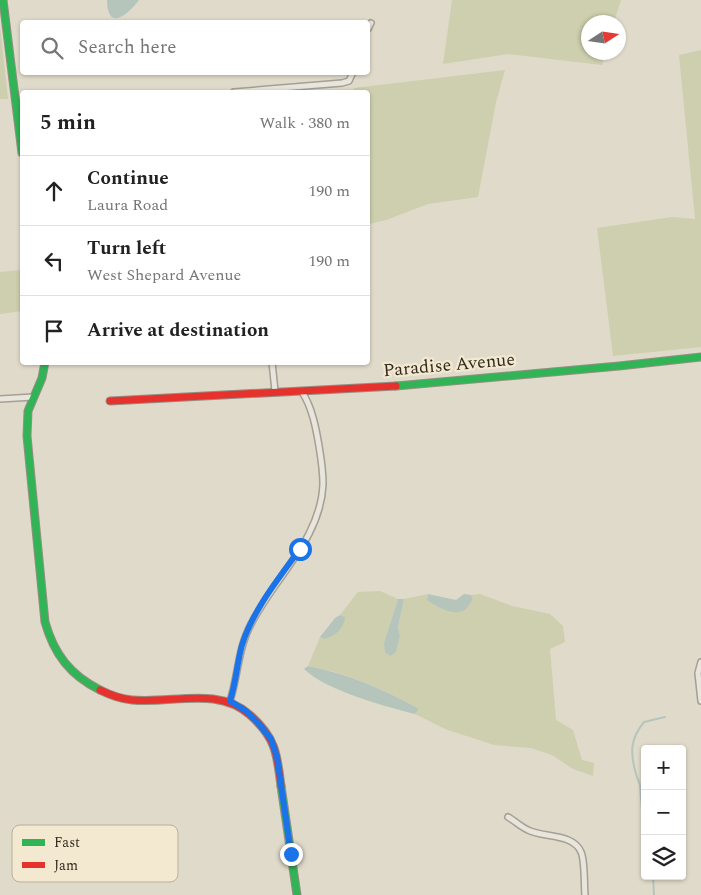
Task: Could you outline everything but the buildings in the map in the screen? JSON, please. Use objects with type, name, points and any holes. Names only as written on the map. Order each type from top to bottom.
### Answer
[{"type":"street","points":[[3,0],[20,104]]},
{"type":"street","points":[[263,90],[342,83],[349,81],[352,75]]},
{"type":"street","name":"Paradise Avenue","points":[[110,400],[275,391],[302,392],[495,377],[701,357]]},
{"type":"street","points":[[44,365],[38,388],[28,411],[27,436],[45,622],[53,647],[65,667],[99,691],[119,698],[141,700],[205,698],[230,701],[246,711],[258,723],[271,739],[277,757],[297,895]]},
{"type":"street","points":[[272,365],[275,391]]},
{"type":"street","points":[[230,701],[246,633],[310,532],[320,500],[323,484],[322,463],[309,403],[302,392]]},
{"type":"street","points":[[0,399],[33,397]]},
{"type":"street","points":[[700,663],[698,673],[701,701]]},
{"type":"street","points":[[508,817],[529,830],[545,836],[566,839],[576,844],[581,852],[585,895]]},
{"type":"green space","points":[[452,0],[621,0],[616,15],[581,15],[581,60],[603,60],[602,65],[508,54],[443,64]]},
{"type":"green space","points":[[0,26],[8,99],[0,99]]},
{"type":"green space","points":[[701,50],[701,347],[613,356],[597,228],[672,217],[695,219],[679,55]]},
{"type":"green space","points":[[505,70],[496,102],[478,197],[428,204],[386,220],[370,224],[370,90],[354,90],[354,88]]},
{"type":"green space","points":[[20,270],[20,311],[0,314],[0,272]]},
{"type":"green space","points":[[380,591],[398,599],[384,643],[396,652],[400,636],[398,627],[404,599],[428,594],[427,600],[460,612],[466,609],[473,599],[471,595],[480,594],[512,606],[550,614],[563,626],[565,642],[550,649],[556,720],[573,730],[582,760],[594,763],[593,776],[573,769],[552,755],[531,748],[494,745],[445,729],[415,714],[419,709],[379,688],[351,677],[308,666],[320,637],[324,639],[345,617],[340,615],[358,592]]},
{"type":"shaded area","points":[[107,0],[139,0],[124,15],[114,18],[110,16]]},
{"type":"shaded area","points":[[428,594],[456,600],[464,594],[471,595],[473,599],[466,609],[451,612],[427,600]]},
{"type":"shaded area","points":[[398,599],[404,599],[398,627],[400,636],[396,652],[390,656],[385,652],[384,643]]},
{"type":"shaded area","points":[[340,615],[345,617],[343,625],[338,631],[324,639],[320,637],[335,618]]},
{"type":"shaded area","points":[[308,666],[337,673],[365,683],[419,709],[415,714],[341,691],[314,677],[304,669]]},
{"type":"waterway","points":[[641,798],[632,746],[636,734],[644,722],[665,717]]},
{"type":"waterway","points":[[653,880],[654,895]]},
{"type":"traffic: fast","points":[[3,0],[20,137]]},
{"type":"traffic: fast","points":[[396,386],[701,357]]},
{"type":"traffic: fast","points":[[44,365],[42,378],[28,411],[27,436],[45,622],[58,654],[80,678],[100,690]]},
{"type":"traffic: fast","points":[[281,786],[297,895]]},
{"type":"traffic: jam","points":[[110,401],[396,386]]},
{"type":"traffic: jam","points":[[100,690],[132,700],[194,698],[224,701],[237,706],[259,723],[270,739],[274,747],[281,786]]},
{"type":"route","points":[[291,854],[277,757],[271,739],[246,711],[230,701],[246,633],[300,549]]}]
